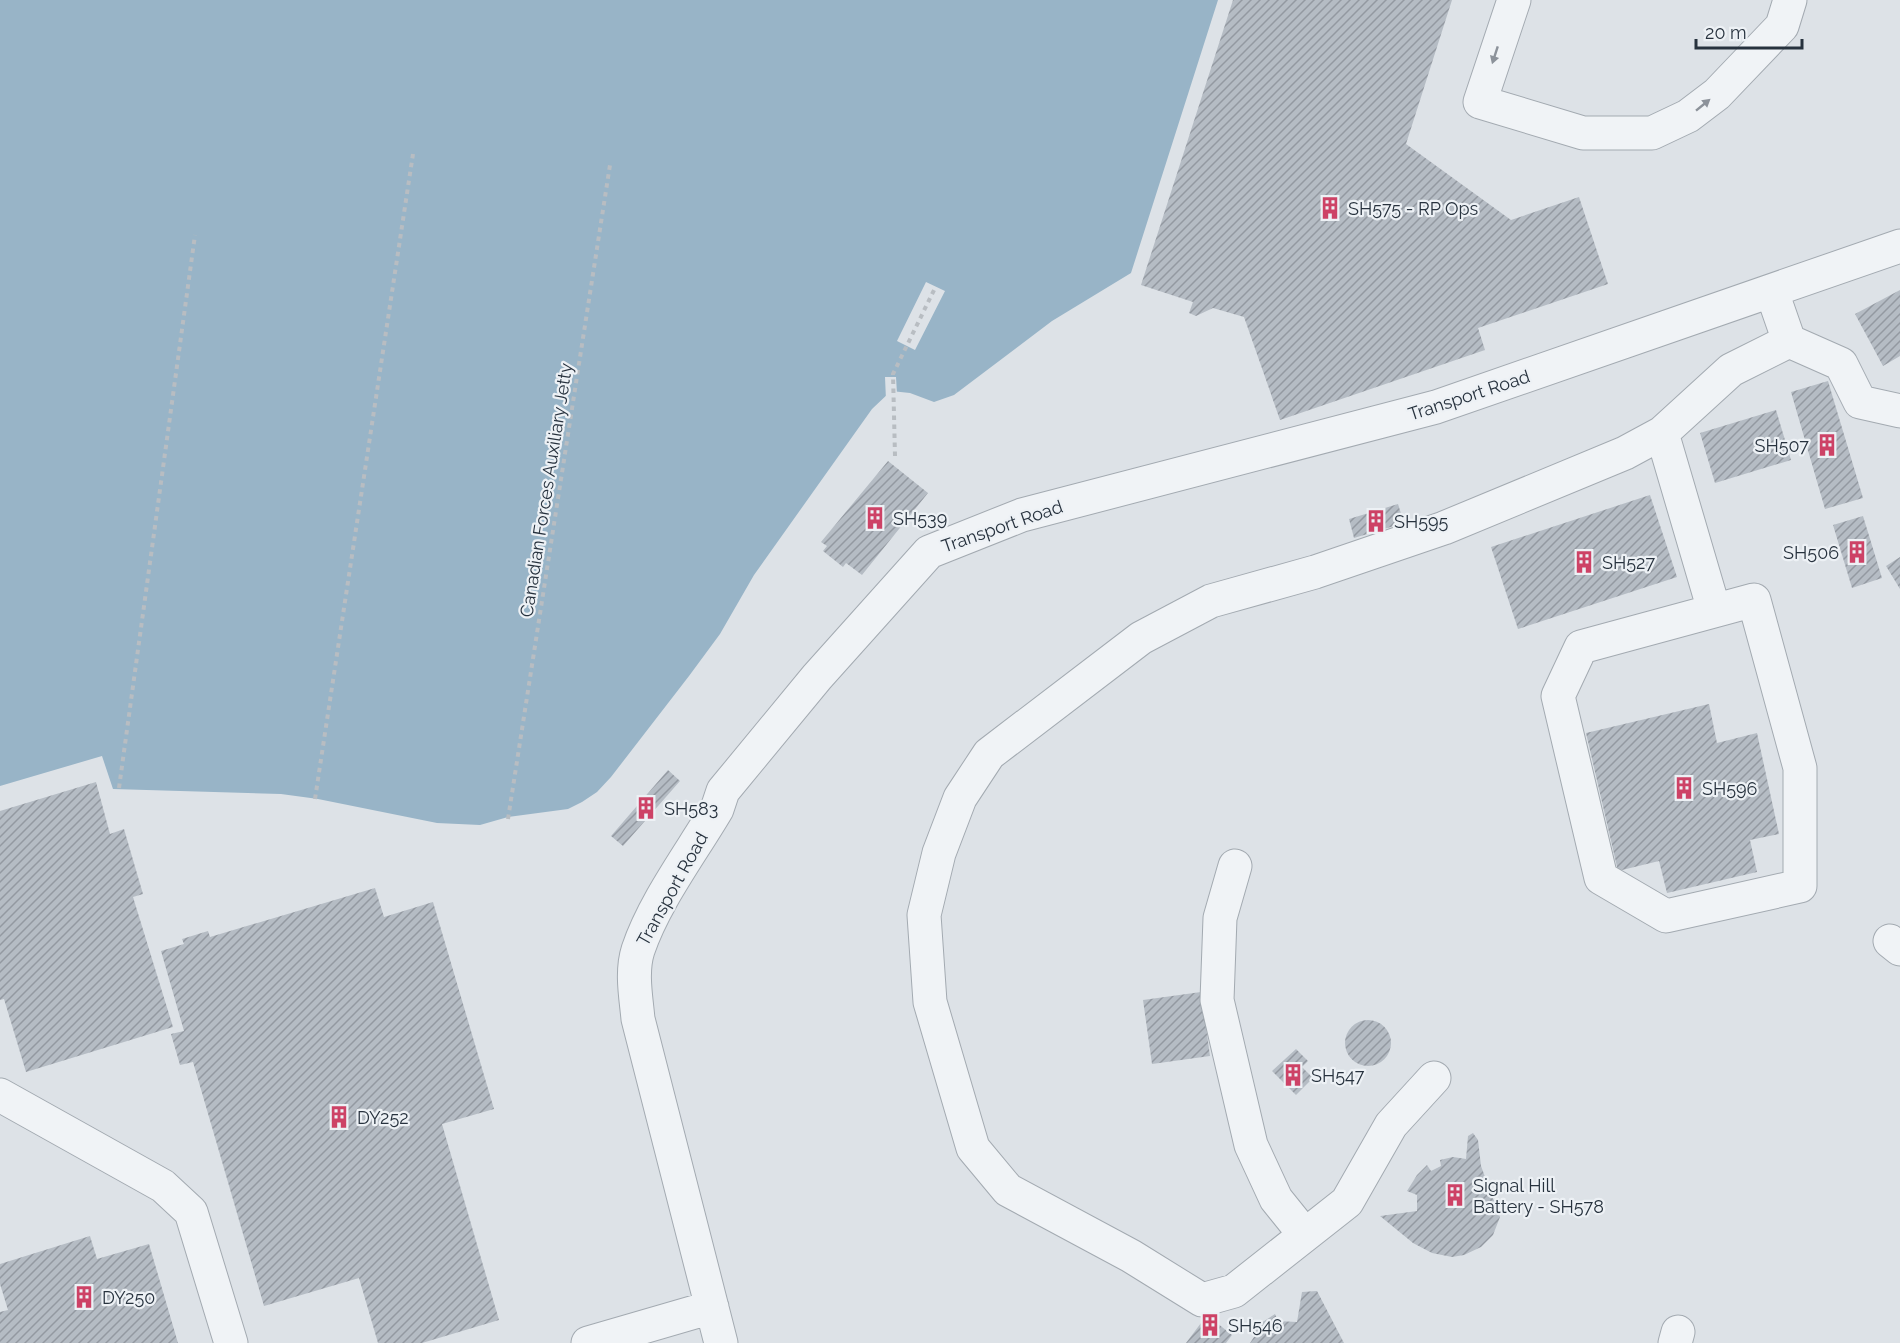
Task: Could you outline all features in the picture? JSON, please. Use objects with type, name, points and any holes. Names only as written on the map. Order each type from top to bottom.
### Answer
[{"type":"lane","points":[[1514,0],[1480,102],[1583,133],[1652,133],[1688,116],[1717,93],[1782,26],[1790,0]]},
{"type":"lane","name":"Transport Road","points":[[721,1343],[638,1019],[634,983],[638,952],[653,917],[717,809],[723,791],[817,677],[929,552],[1022,515],[1436,407],[1900,246]]},
{"type":"lane","points":[[1772,292],[1789,341],[1841,364],[1860,402],[1900,411]]},
{"type":"lane","points":[[1434,1078],[1391,1125],[1347,1202],[1234,1291],[1202,1300],[1131,1256],[1008,1191],[973,1148],[930,1002],[924,915],[939,853],[960,798],[989,754],[1141,638],[1211,601],[1315,572],[1444,528],[1625,453],[1662,433],[1731,370],[1789,341]]},
{"type":"lane","points":[[1662,433],[1714,610]]},
{"type":"lane","points":[[1754,600],[1800,768],[1800,886],[1666,916],[1601,878],[1558,696],[1581,646],[1714,610],[1754,600]]},
{"type":"lane","points":[[1235,866],[1220,918],[1217,1000],[1251,1145],[1276,1199],[1305,1235]]},
{"type":"lane","points":[[0,1095],[164,1186],[191,1212],[231,1343]]},
{"type":"lane","points":[[588,1343],[712,1307]]},
{"type":"path","points":[[315,799],[413,154]]},
{"type":"path","name":"Canadian Forces Auxiliary Jetty","points":[[508,819],[610,165]]},
{"type":"path","points":[[119,789],[195,235]]},
{"type":"path","points":[[895,456],[892,374],[935,288]]},
{"type":"water","points":[[0,0],[1218,0],[1131,273],[1052,321],[954,395],[934,402],[910,393],[891,391],[872,409],[754,575],[720,634],[611,777],[597,792],[568,809],[508,817],[480,825],[437,823],[318,799],[281,794],[113,789],[102,756],[0,786]]},
{"type":"pier","points":[[926,282],[945,291],[915,350],[897,341]]},
{"type":"pier","points":[[885,377],[896,377],[897,394],[892,394],[886,400]]},
{"type":"building","name":"SH575 - RP Ops","points":[[1233,0],[1452,0],[1406,144],[1511,220],[1579,197],[1608,284],[1478,328],[1485,350],[1280,420],[1244,317],[1213,308],[1196,316],[1189,313],[1193,302],[1141,285]]},
{"type":"building","points":[[1900,290],[1900,356],[1883,366],[1855,314]]},
{"type":"building","name":"SH507","points":[[1828,381],[1863,498],[1825,509],[1791,392]]},
{"type":"building","points":[[1776,410],[1791,460],[1715,483],[1700,433]]},
{"type":"building","name":"SH539","points":[[888,461],[928,493],[862,575],[846,563],[843,567],[823,551],[827,546],[821,542]]},
{"type":"building","name":"SH527","points":[[1650,495],[1677,577],[1518,629],[1491,547]]},
{"type":"building","name":"SH595","points":[[1398,504],[1404,523],[1354,538],[1349,519]]},
{"type":"building","name":"SH506","points":[[1863,516],[1882,578],[1852,588],[1833,525]]},
{"type":"building","points":[[1900,557],[1900,589],[1886,566]]},
{"type":"building","name":"SH596","points":[[1709,704],[1717,743],[1757,733],[1779,834],[1750,840],[1757,872],[1667,893],[1659,861],[1618,871],[1586,733]]},
{"type":"building","name":"SH583","points":[[668,770],[680,781],[623,846],[611,836]]},
{"type":"building","points":[[96,782],[110,834],[124,829],[143,894],[133,897],[173,1027],[26,1072],[4,999],[0,1000],[0,811]]},
{"type":"building","name":"DY252","points":[[375,888],[384,917],[433,902],[494,1109],[442,1124],[499,1320],[422,1343],[378,1343],[359,1278],[264,1306],[193,1062],[180,1065],[171,1034],[184,1031],[161,951],[184,944],[182,939],[208,931],[210,937]]},
{"type":"building","points":[[1201,992],[1210,1056],[1152,1064],[1143,1000]]},
{"type":"building","points":[[1368,1020],[1384,1027],[1391,1043],[1384,1059],[1368,1066],[1352,1059],[1345,1043],[1352,1027]]},
{"type":"building","name":"SH547","points":[[1296,1049],[1308,1061],[1302,1067],[1313,1078],[1296,1095],[1272,1071]]},
{"type":"building","name":"Signal Hill Battery - SH578","points":[[1473,1133],[1478,1140],[1481,1166],[1500,1217],[1493,1235],[1481,1247],[1464,1255],[1452,1257],[1432,1253],[1413,1243],[1380,1216],[1417,1211],[1417,1195],[1407,1191],[1417,1175],[1427,1165],[1431,1171],[1441,1166],[1440,1160],[1453,1157],[1466,1159],[1468,1136]]},
{"type":"building","name":"DY250","points":[[90,1236],[97,1259],[149,1244],[178,1343],[0,1343],[0,1312],[8,1310],[0,1284],[0,1264]]},
{"type":"building","points":[[1317,1291],[1344,1343],[1250,1343],[1256,1334],[1250,1330],[1275,1314],[1278,1321],[1297,1322],[1302,1292]]},
{"type":"building","name":"SH546","points":[[1207,1315],[1232,1335],[1226,1343],[1186,1343]]},
{"type":"place","name":"SH575 - RP Ops","points":[[1330,208]]},
{"type":"place","name":"SH507","points":[[1827,445]]},
{"type":"place","name":"SH539","points":[[875,518]]},
{"type":"place","name":"SH595","points":[[1376,521]]},
{"type":"place","name":"SH506","points":[[1857,552]]},
{"type":"place","name":"SH527","points":[[1584,562]]},
{"type":"place","name":"SH596","points":[[1684,788]]},
{"type":"place","name":"SH583","points":[[646,808]]},
{"type":"place","name":"SH547","points":[[1293,1075]]},
{"type":"place","name":"DY252","points":[[339,1117]]},
{"type":"place","name":"Signal Hill Battery - SH578","points":[[1455,1195]]},
{"type":"place","name":"DY250","points":[[84,1297]]},
{"type":"place","name":"SH546","points":[[1210,1325]]}]
